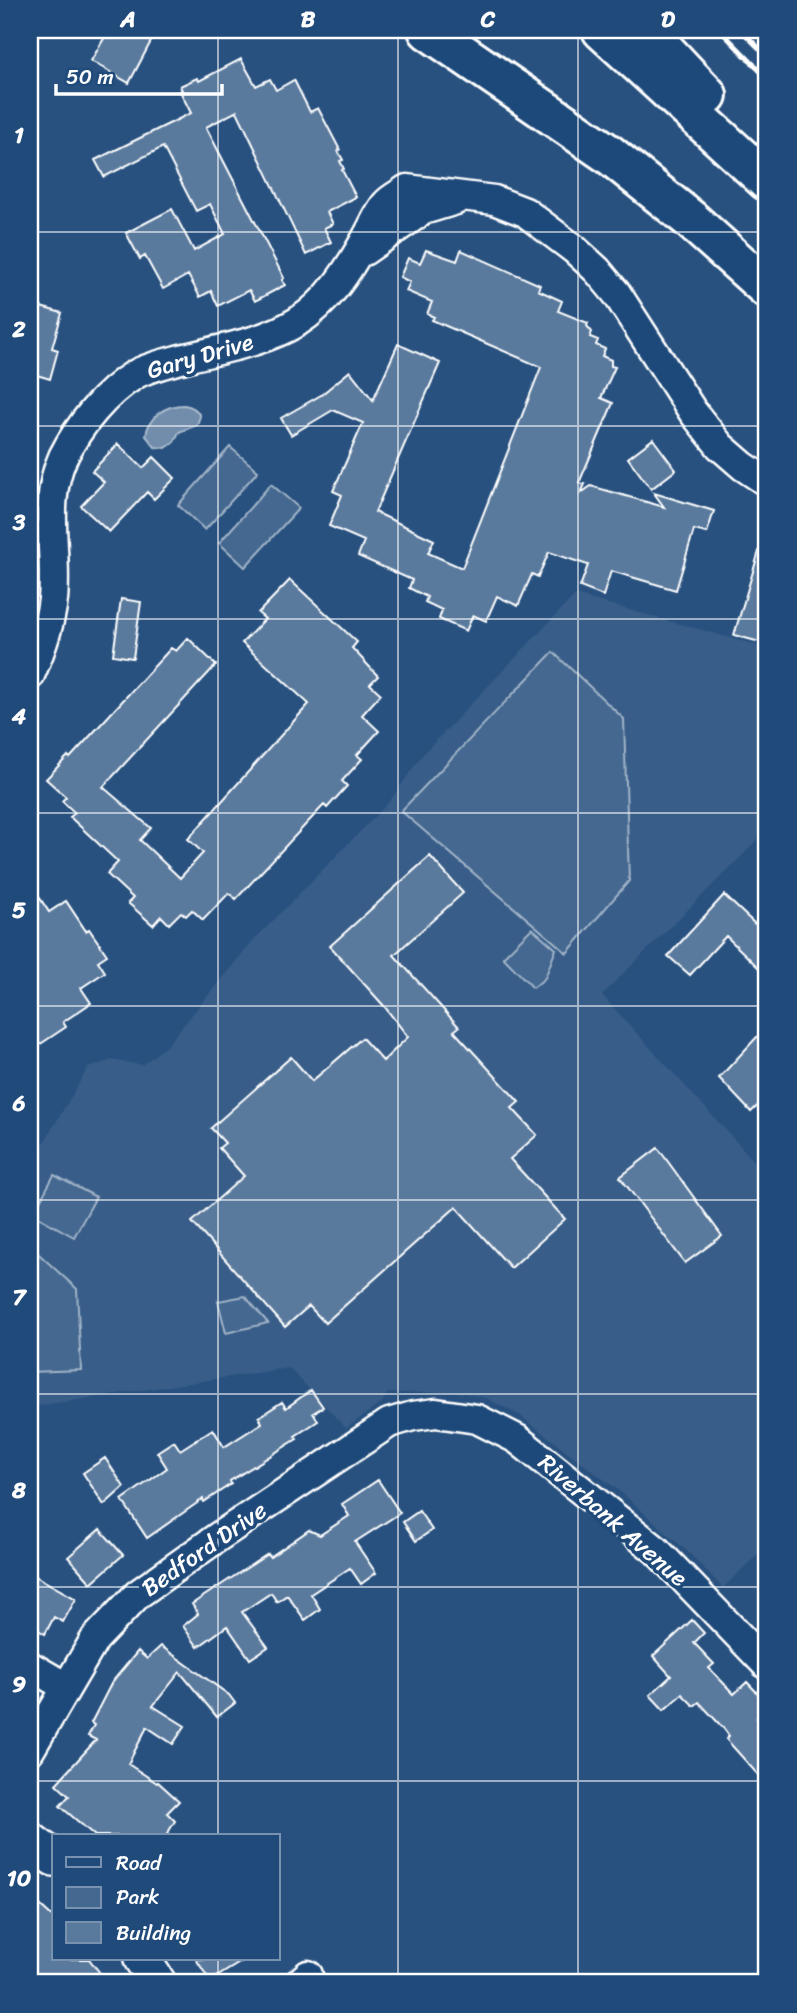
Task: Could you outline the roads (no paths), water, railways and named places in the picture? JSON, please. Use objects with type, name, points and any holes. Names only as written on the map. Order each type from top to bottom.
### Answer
[{"type":"highway","points":[[428,30],[620,163],[699,227],[767,288]]},
{"type":"highway","points":[[602,30],[767,181]]},
{"type":"highway","points":[[646,30],[767,160]]},
{"type":"main road","points":[[30,1840],[52,1856]]},
{"type":"main road","points":[[143,1960],[158,1983]]},
{"type":"street","name":"Gary Drive","points":[[30,675],[49,624],[54,597],[52,508],[56,476],[76,434],[92,413],[136,374],[163,364],[264,337],[296,322],[332,291],[356,257],[386,204],[407,189],[494,200],[525,212],[549,229],[597,270],[617,294],[693,412],[720,446],[767,482]]},
{"type":"street","name":"Riverbank Avenue","points":[[436,1413],[477,1419],[517,1439],[546,1460],[656,1550],[767,1665]]},
{"type":"street","name":"Bedford Drive","points":[[30,1750],[95,1639],[138,1594],[389,1423],[436,1413]]},
{"type":"street","points":[[30,1666],[66,1687]]},
{"type":"railway","points":[[720,30],[767,78]]},
{"type":"railway","points":[[741,30],[767,56]]}]
